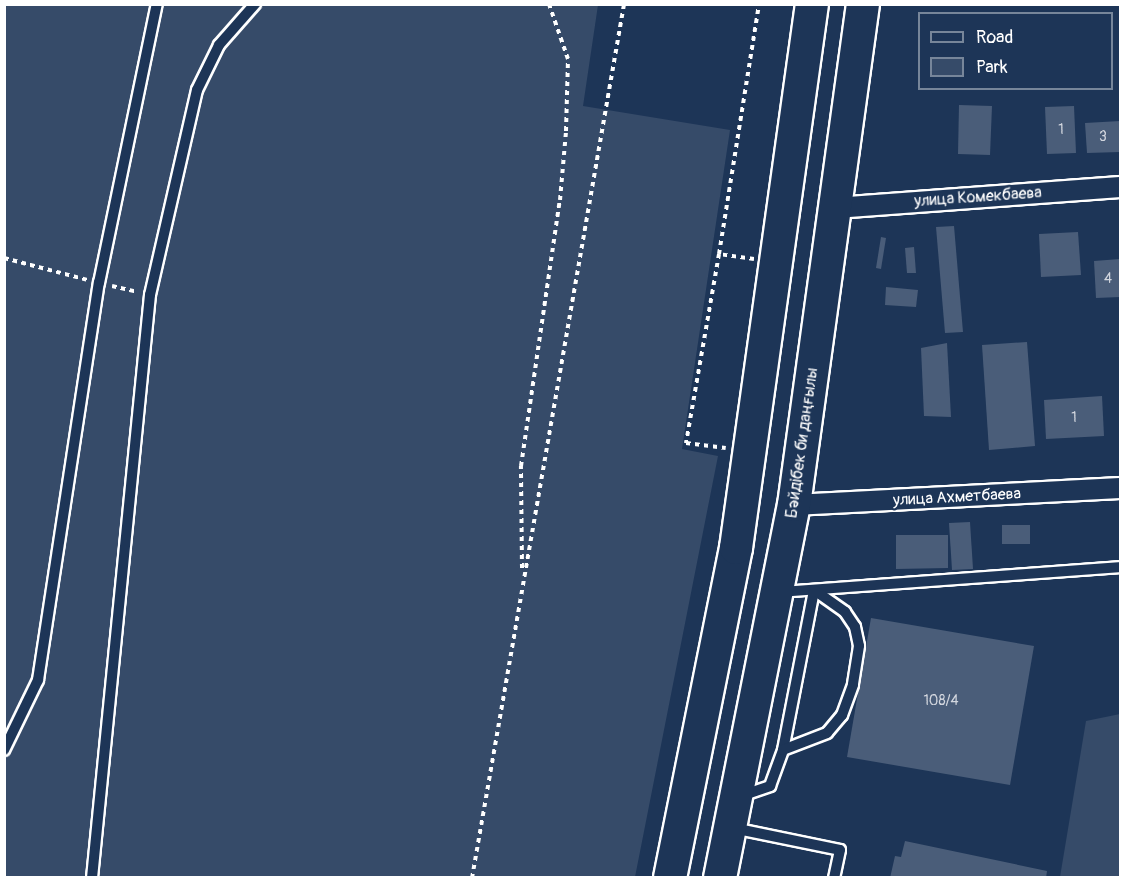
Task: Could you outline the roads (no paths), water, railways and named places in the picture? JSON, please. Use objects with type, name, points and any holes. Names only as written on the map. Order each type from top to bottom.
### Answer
[{"type":"main road","points":[[670,878],[736,548],[812,4]]},
{"type":"main road","name":"Бәйдібек би даңғылы","points":[[720,878],[794,506],[863,4]]},
{"type":"street","name":"улица Комекбаева","points":[[835,208],[1120,187]]},
{"type":"street","name":"улица Ахметбаева","points":[[794,506],[1120,488]]},
{"type":"lane","points":[[4,750],[38,680],[99,283],[156,4]]},
{"type":"lane","points":[[92,878],[150,295],[197,90],[219,45],[255,4]]},
{"type":"lane","points":[[777,592],[1120,567]]},
{"type":"lane","points":[[783,750],[827,733],[842,715],[854,685],[859,646],[855,627],[846,612],[814,590]]},
{"type":"lane","points":[[733,813],[770,786],[783,750],[814,590]]},
{"type":"lane","points":[[733,813],[840,850],[834,878]]}]
